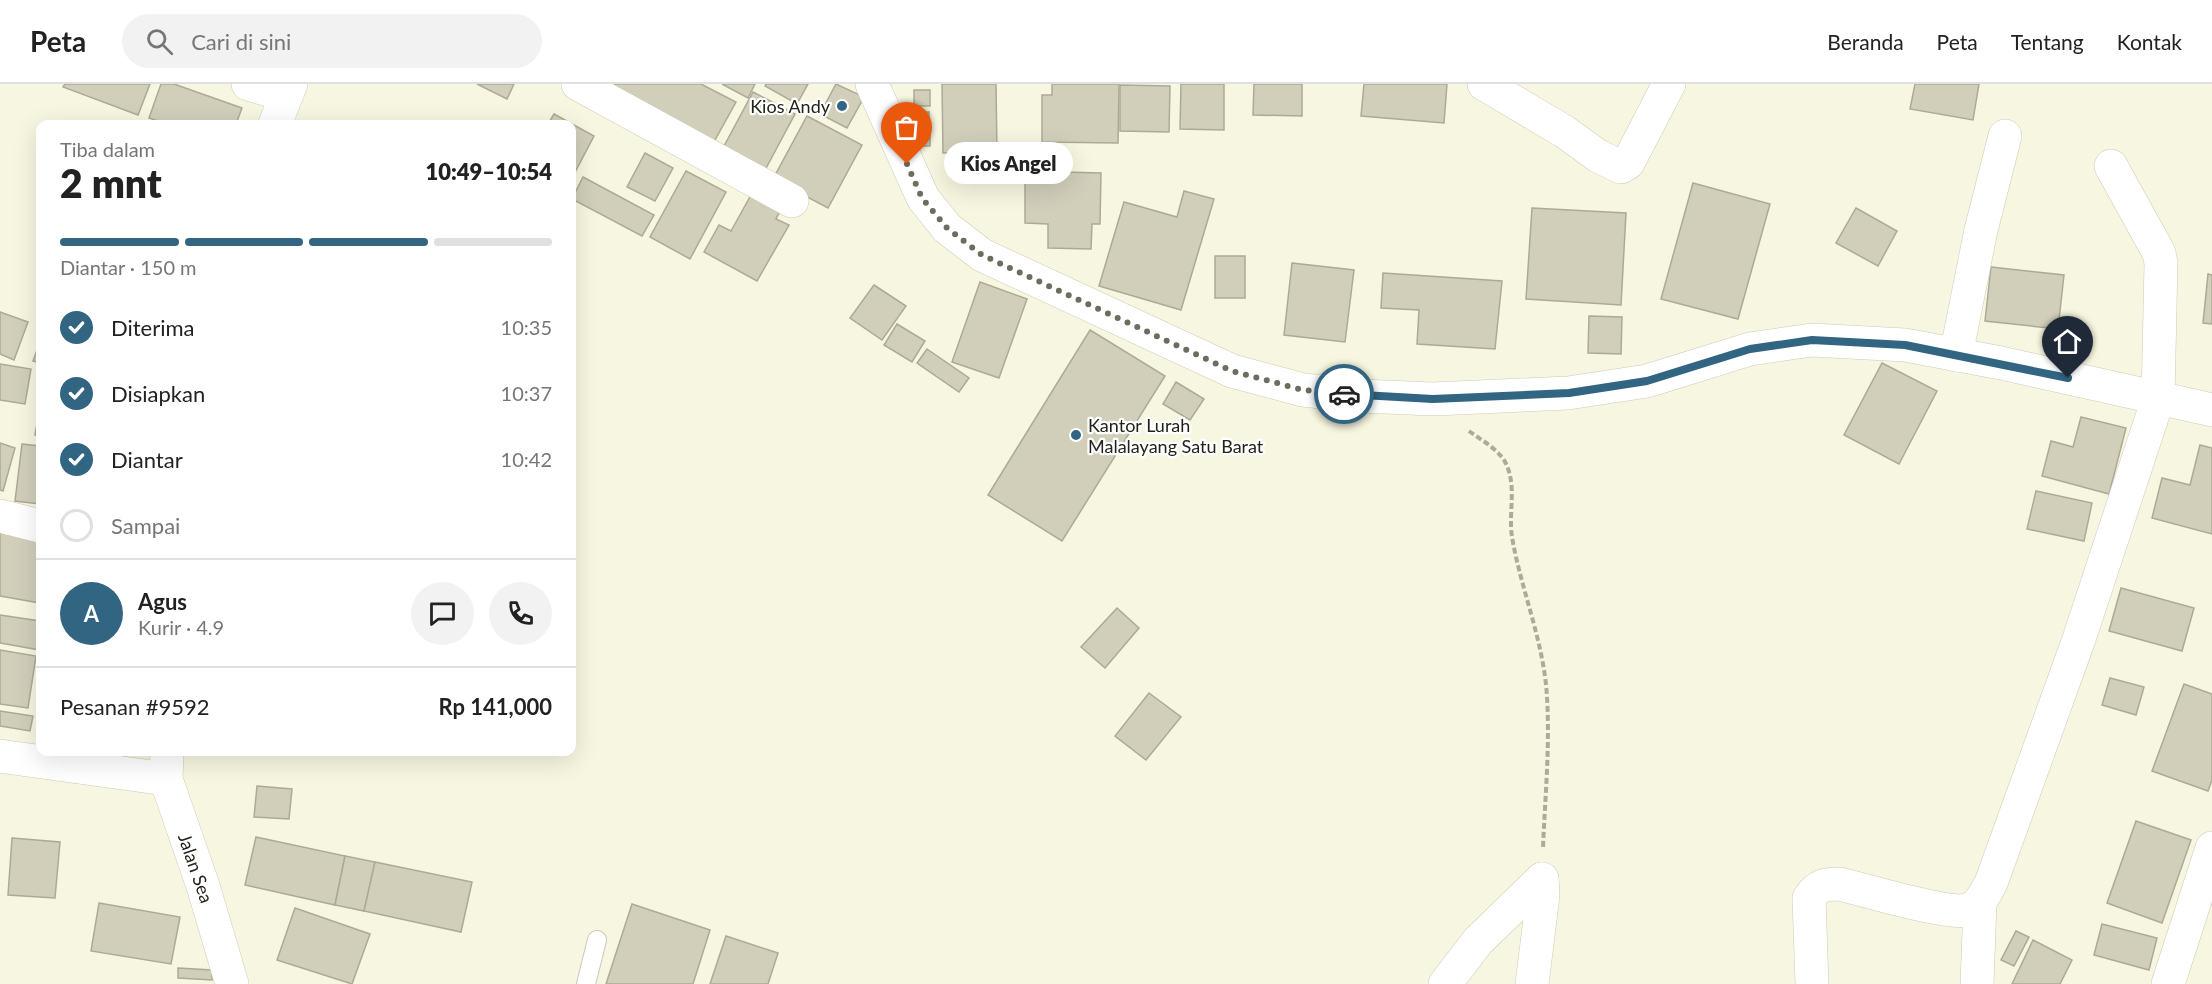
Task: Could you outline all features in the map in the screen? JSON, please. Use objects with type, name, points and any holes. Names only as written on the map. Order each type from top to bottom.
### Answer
[{"type":"street","points":[[248,84],[284,101]]},
{"type":"street","points":[[578,84],[792,201]]},
{"type":"street","points":[[872,84],[922,198],[947,228],[982,255],[1232,371],[1303,390],[1361,396],[1433,399],[1569,393],[1647,381],[1750,349],[1812,340],[1905,345],[2212,410]]},
{"type":"street","points":[[1484,84],[1565,132],[1598,156],[1621,167],[1628,163],[1669,84]]},
{"type":"street","points":[[1956,355],[1981,230],[2005,136]]},
{"type":"street","points":[[1977,984],[1980,903],[1991,883],[2079,639],[2158,399],[2161,263],[2158,253],[2111,165]]},
{"type":"street","points":[[0,516],[36,525]]},
{"type":"street","points":[[0,756],[167,765]]},
{"type":"street","name":"Jalan Sea","points":[[167,765],[232,984]]},
{"type":"street","points":[[2168,984],[2212,848]]},
{"type":"street","points":[[1445,984],[1478,941],[1542,879]]},
{"type":"street","points":[[1532,984],[1543,895],[1542,879]]},
{"type":"street","points":[[1812,984],[1809,898],[1823,884],[1840,884],[1949,910],[1968,910],[1980,903]]},
{"type":"lane","points":[[586,984],[597,940]]},
{"type":"path","points":[[1433,399],[1470,432],[1494,448],[1504,461],[1510,480],[1513,496],[1512,533],[1520,574],[1537,634],[1547,696],[1542,879]]},
{"type":"building","points":[[65,84],[150,84],[138,115],[63,87]]},
{"type":"building","points":[[161,84],[174,84],[242,108],[238,120],[155,120],[149,118]]},
{"type":"building","points":[[477,84],[514,84],[507,99]]},
{"type":"building","points":[[603,84],[701,84],[736,102],[710,149]]},
{"type":"building","points":[[722,84],[755,84],[748,98]]},
{"type":"building","points":[[766,84],[808,84],[797,104],[765,86]]},
{"type":"building","name":"Kios Andy","points":[[836,84],[864,97],[847,128],[820,114]]},
{"type":"building","points":[[942,84],[996,84],[997,152],[943,153]]},
{"type":"building","points":[[1052,84],[1119,84],[1118,143],[1042,142],[1042,95],[1052,95]]},
{"type":"building","points":[[1181,84],[1224,84],[1224,130],[1180,129]]},
{"type":"building","points":[[1254,84],[1302,84],[1302,116],[1253,115]]},
{"type":"building","points":[[1364,84],[1447,84],[1444,123],[1361,116]]},
{"type":"building","points":[[1915,84],[1979,84],[1973,120],[1910,109]]},
{"type":"building","points":[[1120,85],[1170,86],[1169,132],[1120,131]]},
{"type":"building","points":[[914,90],[930,90],[930,106],[914,106]]},
{"type":"building","points":[[753,92],[795,114],[765,170],[723,148]]},
{"type":"building","points":[[903,112],[929,112],[929,127],[903,127]]},
{"type":"building","points":[[554,114],[565,120],[550,120]]},
{"type":"building","points":[[807,116],[862,145],[828,208],[773,179]]},
{"type":"building","points":[[576,126],[594,136],[576,170]]},
{"type":"building","points":[[911,129],[930,129],[930,146],[911,146]]},
{"type":"building","points":[[645,153],[673,168],[655,201],[627,187]]},
{"type":"building","points":[[686,171],[726,192],[690,259],[650,237]]},
{"type":"building","points":[[1025,171],[1101,173],[1100,224],[1092,224],[1091,249],[1048,248],[1048,224],[1025,223]]},
{"type":"building","points":[[583,177],[654,215],[642,236],[576,201],[576,191]]},
{"type":"building","points":[[1693,183],[1770,204],[1738,319],[1661,299]]},
{"type":"building","points":[[1184,191],[1214,199],[1181,310],[1099,286],[1124,202],[1177,217]]},
{"type":"building","points":[[751,195],[780,211],[776,219],[789,225],[757,281],[704,252],[719,225],[731,231]]},
{"type":"building","points":[[1532,208],[1626,213],[1621,305],[1526,299]]},
{"type":"building","points":[[1856,208],[1897,231],[1878,266],[1836,243]]},
{"type":"building","points":[[1215,256],[1245,256],[1245,298],[1215,298]]},
{"type":"building","points":[[1292,263],[1354,270],[1345,342],[1284,335]]},
{"type":"building","points":[[1991,267],[2064,275],[2058,329],[1985,321]]},
{"type":"building","points":[[1383,273],[1502,281],[1495,349],[1417,344],[1419,310],[1381,308]]},
{"type":"building","points":[[2208,274],[2212,275],[2212,324],[2203,323]]},
{"type":"building","points":[[980,282],[1027,299],[999,378],[952,362]]},
{"type":"building","points":[[874,285],[906,306],[882,340],[850,318]]},
{"type":"building","points":[[0,312],[28,322],[14,360],[0,354]]},
{"type":"building","points":[[1589,316],[1622,317],[1621,354],[1588,353]]},
{"type":"building","points":[[897,324],[925,341],[912,362],[884,345]]},
{"type":"building","name":"Kantor Lurah Malalayang Satu Barat","points":[[1090,330],[1165,376],[1062,541],[988,495]]},
{"type":"building","points":[[927,349],[969,378],[959,392],[917,363]]},
{"type":"building","points":[[1882,363],[1937,391],[1899,464],[1844,435]]},
{"type":"building","points":[[0,364],[31,369],[25,404],[0,400]]},
{"type":"building","points":[[1176,382],[1204,399],[1190,420],[1163,404]]},
{"type":"building","points":[[2081,417],[2126,428],[2109,494],[2042,476],[2051,441],[2073,447]]},
{"type":"building","points":[[0,443],[15,448],[3,491],[0,490]]},
{"type":"building","points":[[22,444],[36,446],[36,504],[15,501]]},
{"type":"building","points":[[2200,445],[2212,448],[2212,534],[2152,518],[2162,478],[2190,485]]},
{"type":"building","points":[[2036,491],[2092,503],[2084,541],[2027,529]]},
{"type":"building","points":[[0,533],[36,539],[36,602],[0,596]]},
{"type":"building","points":[[2121,588],[2194,608],[2182,651],[2109,631]]},
{"type":"building","points":[[1117,608],[1139,628],[1105,668],[1081,647]]},
{"type":"building","points":[[0,615],[36,620],[36,649],[0,643]]},
{"type":"building","points":[[0,650],[36,656],[28,708],[0,704]]},
{"type":"building","points":[[2110,678],[2144,687],[2136,715],[2102,705]]},
{"type":"building","points":[[2184,684],[2212,694],[2212,780],[2208,791],[2152,771]]},
{"type":"building","points":[[1149,693],[1181,717],[1146,760],[1115,736]]},
{"type":"building","points":[[0,711],[33,716],[30,731],[0,726]]},
{"type":"building","points":[[257,786],[292,789],[289,819],[254,817]]},
{"type":"building","points":[[2136,821],[2191,840],[2162,923],[2107,903]]},
{"type":"building","points":[[256,837],[345,856],[335,905],[245,885]]},
{"type":"building","points":[[12,838],[60,842],[55,898],[8,895]]},
{"type":"building","points":[[345,856],[375,862],[364,911],[335,905]]},
{"type":"building","points":[[375,862],[472,882],[461,932],[364,911]]},
{"type":"building","points":[[99,903],[180,917],[171,964],[91,951]]},
{"type":"building","points":[[632,904],[710,930],[693,984],[606,984]]},
{"type":"building","points":[[295,908],[370,934],[352,984],[277,960]]},
{"type":"building","points":[[2102,924],[2157,938],[2149,970],[2094,955]]},
{"type":"building","points":[[2016,931],[2029,937],[2014,966],[2001,960]]},
{"type":"building","points":[[726,936],[778,953],[768,984],[710,984]]},
{"type":"building","points":[[2033,940],[2072,960],[2060,984],[2012,984]]},
{"type":"building","points":[[178,968],[212,970],[212,980],[178,978]]},
{"type":"way so far","points":[[907,164],[922,198],[947,228],[982,255],[1232,371],[1303,390],[1344,394]]},
{"type":"place","name":"Kios Andy","points":[[842,106]]},
{"type":"place","name":"Kios Angel","points":[[907,164]]},
{"type":"place","name":"Kantor Lurah Malalayang Satu Barat","points":[[1076,435]]},
{"type":"route","points":[[1344,394],[1433,399],[1569,393],[1647,381],[1750,349],[1812,340],[1905,345],[2068,378]]}]
